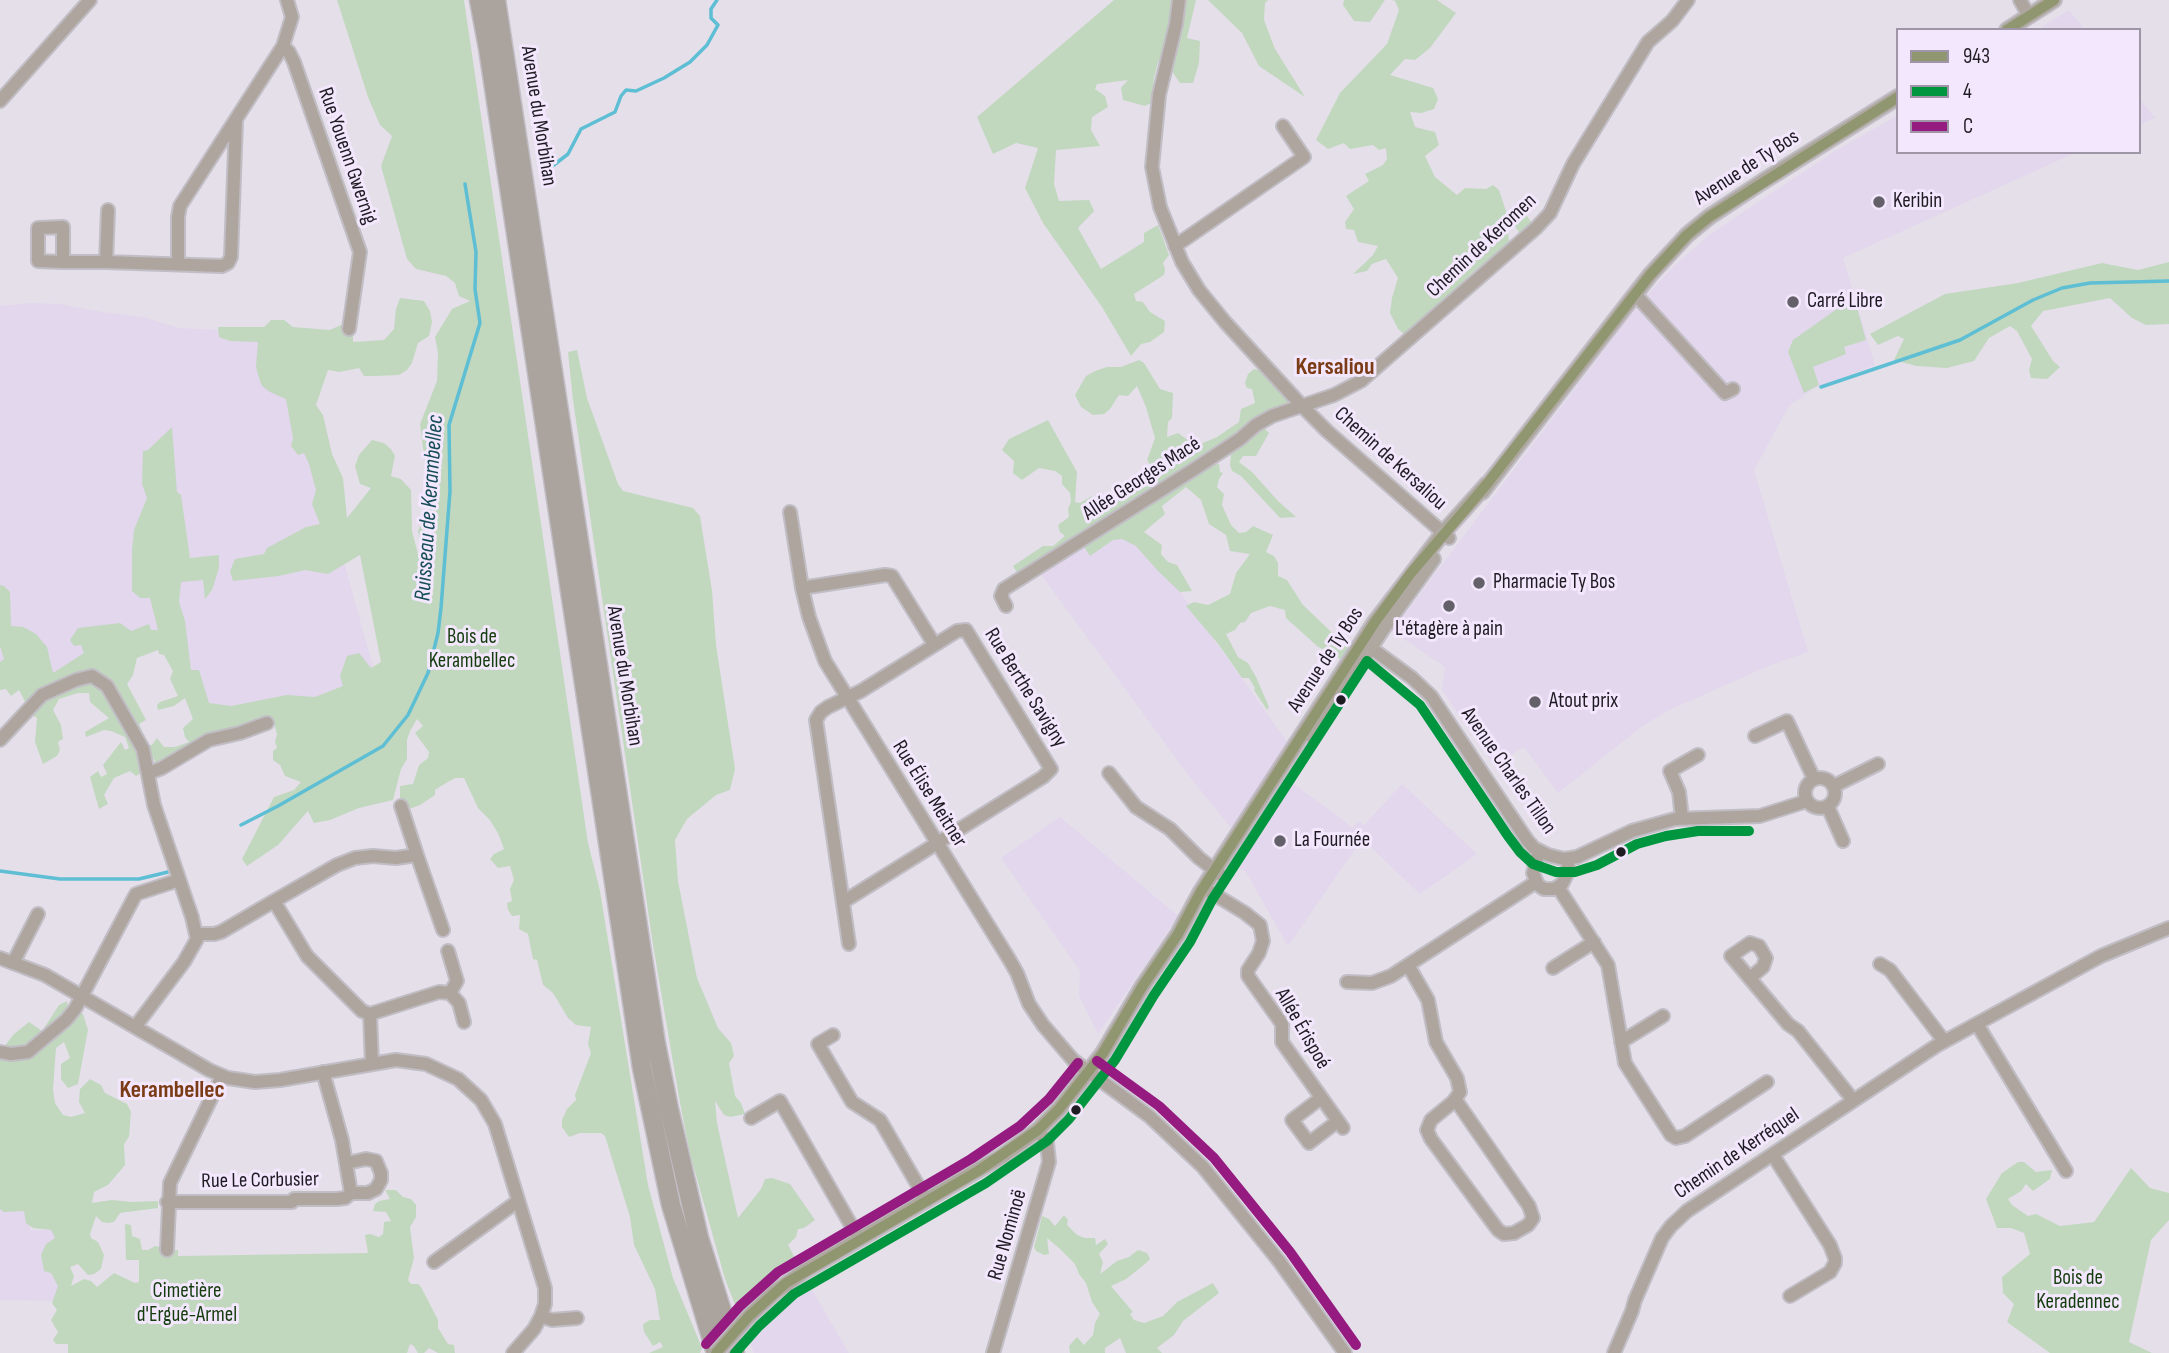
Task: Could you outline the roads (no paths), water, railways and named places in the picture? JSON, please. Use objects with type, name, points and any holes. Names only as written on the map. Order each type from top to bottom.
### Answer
[{"type":"highway","name":"Avenue du Morbihan","points":[[479,0],[642,1068],[671,1205],[716,1353]]},
{"type":"highway","name":"Avenue du Morbihan","points":[[496,0],[656,1044],[696,1226],[735,1353]]},
{"type":"main road","points":[[2010,28],[2054,0]]},
{"type":"main road","name":"Avenue de Ty Bos","points":[[716,1353],[749,1316],[786,1283],[978,1171],[1038,1130],[1065,1103],[1089,1072],[1367,645],[1402,584],[1446,535],[1668,254],[1709,217],[1896,98]]},
{"type":"street","points":[[0,101],[90,0]]},
{"type":"street","points":[[178,264],[178,211],[283,46],[292,17],[287,0]]},
{"type":"street","name":"Chemin de Kersaliou","points":[[1179,0],[1159,95],[1152,150],[1154,183],[1162,215],[1175,246],[1190,276],[1208,302],[1303,407],[1446,535]]},
{"type":"street","name":"Chemin de Keromen","points":[[1303,407],[1334,395],[1367,376],[1544,221],[1554,206],[1573,164],[1648,42],[1672,21],[1688,0]]},
{"type":"street","points":[[2020,0],[2029,16]]},
{"type":"street","name":"Rue Youenn Gwernig","points":[[283,46],[293,62],[360,252],[349,329]]},
{"type":"street","points":[[63,262],[222,266],[230,261],[236,121]]},
{"type":"street","points":[[1175,246],[1304,157],[1283,126]]},
{"type":"street","points":[[106,262],[108,210]]},
{"type":"street","points":[[1635,294],[1725,393],[1733,389]]},
{"type":"street","name":"Allée Georges Macé","points":[[1006,606],[1002,596],[1004,589],[1193,470],[1256,425],[1272,416],[1303,407]]},
{"type":"street","name":"Rue Élise Meitner","points":[[790,512],[802,587],[825,661],[1017,973],[1029,1004],[1073,1060],[1149,1116],[1203,1167],[1279,1261],[1345,1353]]},
{"type":"street","points":[[802,587],[892,576],[934,644]]},
{"type":"street","name":"Rue Berthe Savigny","points":[[843,902],[816,720],[821,712],[934,644],[966,630],[1051,769],[1043,778],[938,844]]},
{"type":"street","name":"Avenue Charles Tillon","points":[[1367,645],[1412,678],[1438,704],[1527,840],[1539,851],[1569,859]]},
{"type":"street","points":[[0,740],[42,695],[83,677],[95,677],[104,682],[115,697],[143,750],[154,805],[196,934],[193,949],[135,1027]]},
{"type":"street","points":[[1755,736],[1787,721],[1814,779]]},
{"type":"street","points":[[149,773],[209,740],[267,723]]},
{"type":"street","points":[[1682,818],[1679,792],[1670,771],[1698,755]]},
{"type":"street","points":[[1833,786],[1878,764]]},
{"type":"street","points":[[1110,773],[1136,807],[1170,829],[1218,873]]},
{"type":"street","points":[[1807,801],[1806,787],[1814,779],[1827,780],[1833,786],[1835,795],[1828,807]]},
{"type":"street","points":[[1539,851],[1533,873],[1536,882],[1545,889],[1558,887],[1565,879],[1569,859],[1592,852],[1636,830],[1682,818],[1760,816],[1807,801]]},
{"type":"street","points":[[1807,801],[1818,808],[1828,807]]},
{"type":"street","points":[[401,806],[443,930]]},
{"type":"street","points":[[1828,807],[1843,841]]},
{"type":"street","points":[[849,944],[843,902],[938,844]]},
{"type":"street","points":[[196,934],[221,932],[347,860],[365,856],[396,858],[417,855]]},
{"type":"street","points":[[0,1052],[28,1052],[71,1014],[136,894],[179,880]]},
{"type":"street","points":[[1347,982],[1372,984],[1408,965],[1536,882]]},
{"type":"street","points":[[1558,887],[1609,970],[1623,1058],[1631,1076],[1671,1135],[1676,1138],[1685,1136],[1767,1082]]},
{"type":"street","name":"Allée Érispoé","points":[[1207,890],[1260,925],[1263,941],[1248,970],[1248,976],[1282,1024],[1282,1042],[1341,1124],[1309,1143],[1292,1120],[1321,1098]]},
{"type":"street","points":[[274,901],[307,956],[362,1011],[370,1014],[439,992],[450,993],[458,1003],[464,1022]]},
{"type":"street","points":[[13,963],[38,914]]},
{"type":"street","name":"Chemin de Kerréquel","points":[[1615,1353],[1657,1249],[1671,1226],[1687,1211],[1944,1041],[2101,956],[2169,928]]},
{"type":"street","points":[[1553,968],[1594,942]]},
{"type":"street","points":[[448,951],[457,981],[450,993]]},
{"type":"street","points":[[0,958],[45,975],[222,1076],[262,1082],[396,1060],[418,1062],[439,1069],[471,1090],[486,1107],[495,1124],[545,1287],[545,1304],[541,1316],[534,1329],[513,1353]]},
{"type":"street","points":[[1880,964],[1890,970],[1944,1041]]},
{"type":"street","points":[[1408,965],[1428,1000],[1436,1042],[1457,1078],[1460,1092],[1431,1120],[1427,1130],[1497,1230],[1504,1234],[1514,1233],[1528,1225],[1532,1218],[1529,1206],[1455,1099]]},
{"type":"street","points":[[1750,978],[1788,1024],[1798,1031],[1853,1100]]},
{"type":"street","points":[[370,1014],[372,1064]]},
{"type":"street","points":[[1621,1042],[1663,1016]]},
{"type":"street","points":[[1977,1024],[2066,1171]]},
{"type":"street","points":[[833,1035],[818,1044],[852,1102],[880,1120],[927,1200]]},
{"type":"street","name":"Rue Le Corbusier","points":[[323,1072],[347,1163],[351,1193]]},
{"type":"street","name":"Rue Le Corbusier","points":[[167,1250],[167,1202],[173,1175],[222,1076]]},
{"type":"street","points":[[751,1118],[780,1101],[859,1239]]},
{"type":"street","name":"Rue Nominoë","points":[[993,1353],[1050,1158],[1047,1143],[1038,1130]]},
{"type":"street","points":[[1773,1155],[1830,1245],[1835,1258],[1830,1272],[1790,1296]]},
{"type":"street","name":"Rue Le Corbusier","points":[[167,1202],[292,1202],[294,1199],[345,1198],[351,1193],[376,1189],[381,1180],[379,1165],[371,1159],[347,1163]]},
{"type":"street","points":[[434,1262],[518,1201]]},
{"type":"street","points":[[541,1316],[552,1320],[577,1318]]},
{"type":"waterway","name":"Ruisseau de Kerambellec","points":[[550,168],[568,154],[581,129],[615,112],[626,90],[636,91],[664,78],[690,62],[707,45],[718,25],[711,18],[711,9],[717,0]]},
{"type":"waterway","name":"Ruisseau de Kerambellec","points":[[241,825],[383,746],[408,715],[428,673],[441,608],[450,491],[449,425],[480,323],[475,289],[476,252],[465,184]]},
{"type":"waterway","points":[[1821,387],[1960,340],[2033,300],[2062,288],[2090,283],[2169,281]]},
{"type":"waterway","name":"Ruisseau de Kerambellec","points":[[0,871],[60,879],[139,879],[168,872]]},
{"type":"place","name":"Keribin","points":[[1879,202]]},
{"type":"place","name":"Carré Libre","points":[[1793,302]]},
{"type":"place","name":"Pharmacie Ty Bos","points":[[1479,583]]},
{"type":"place","name":"L'étagère à pain","points":[[1449,606]]},
{"type":"place","name":"Atout prix","points":[[1535,702]]},
{"type":"place","name":"La Fournée","points":[[1280,841]]},
{"type":"district","name":"Kersaliou","points":[[1335,368]]},
{"type":"district","name":"Kerambellec","points":[[172,1091]]},
{"type":"park label","name":"Bois de Kerambellec","points":[[472,650]]},
{"type":"park label","name":"Bois de Keradennec","points":[[2078,1291]]},
{"type":"park label","name":"Cimetière d'Ergué-Armel","points":[[187,1304]]}]
